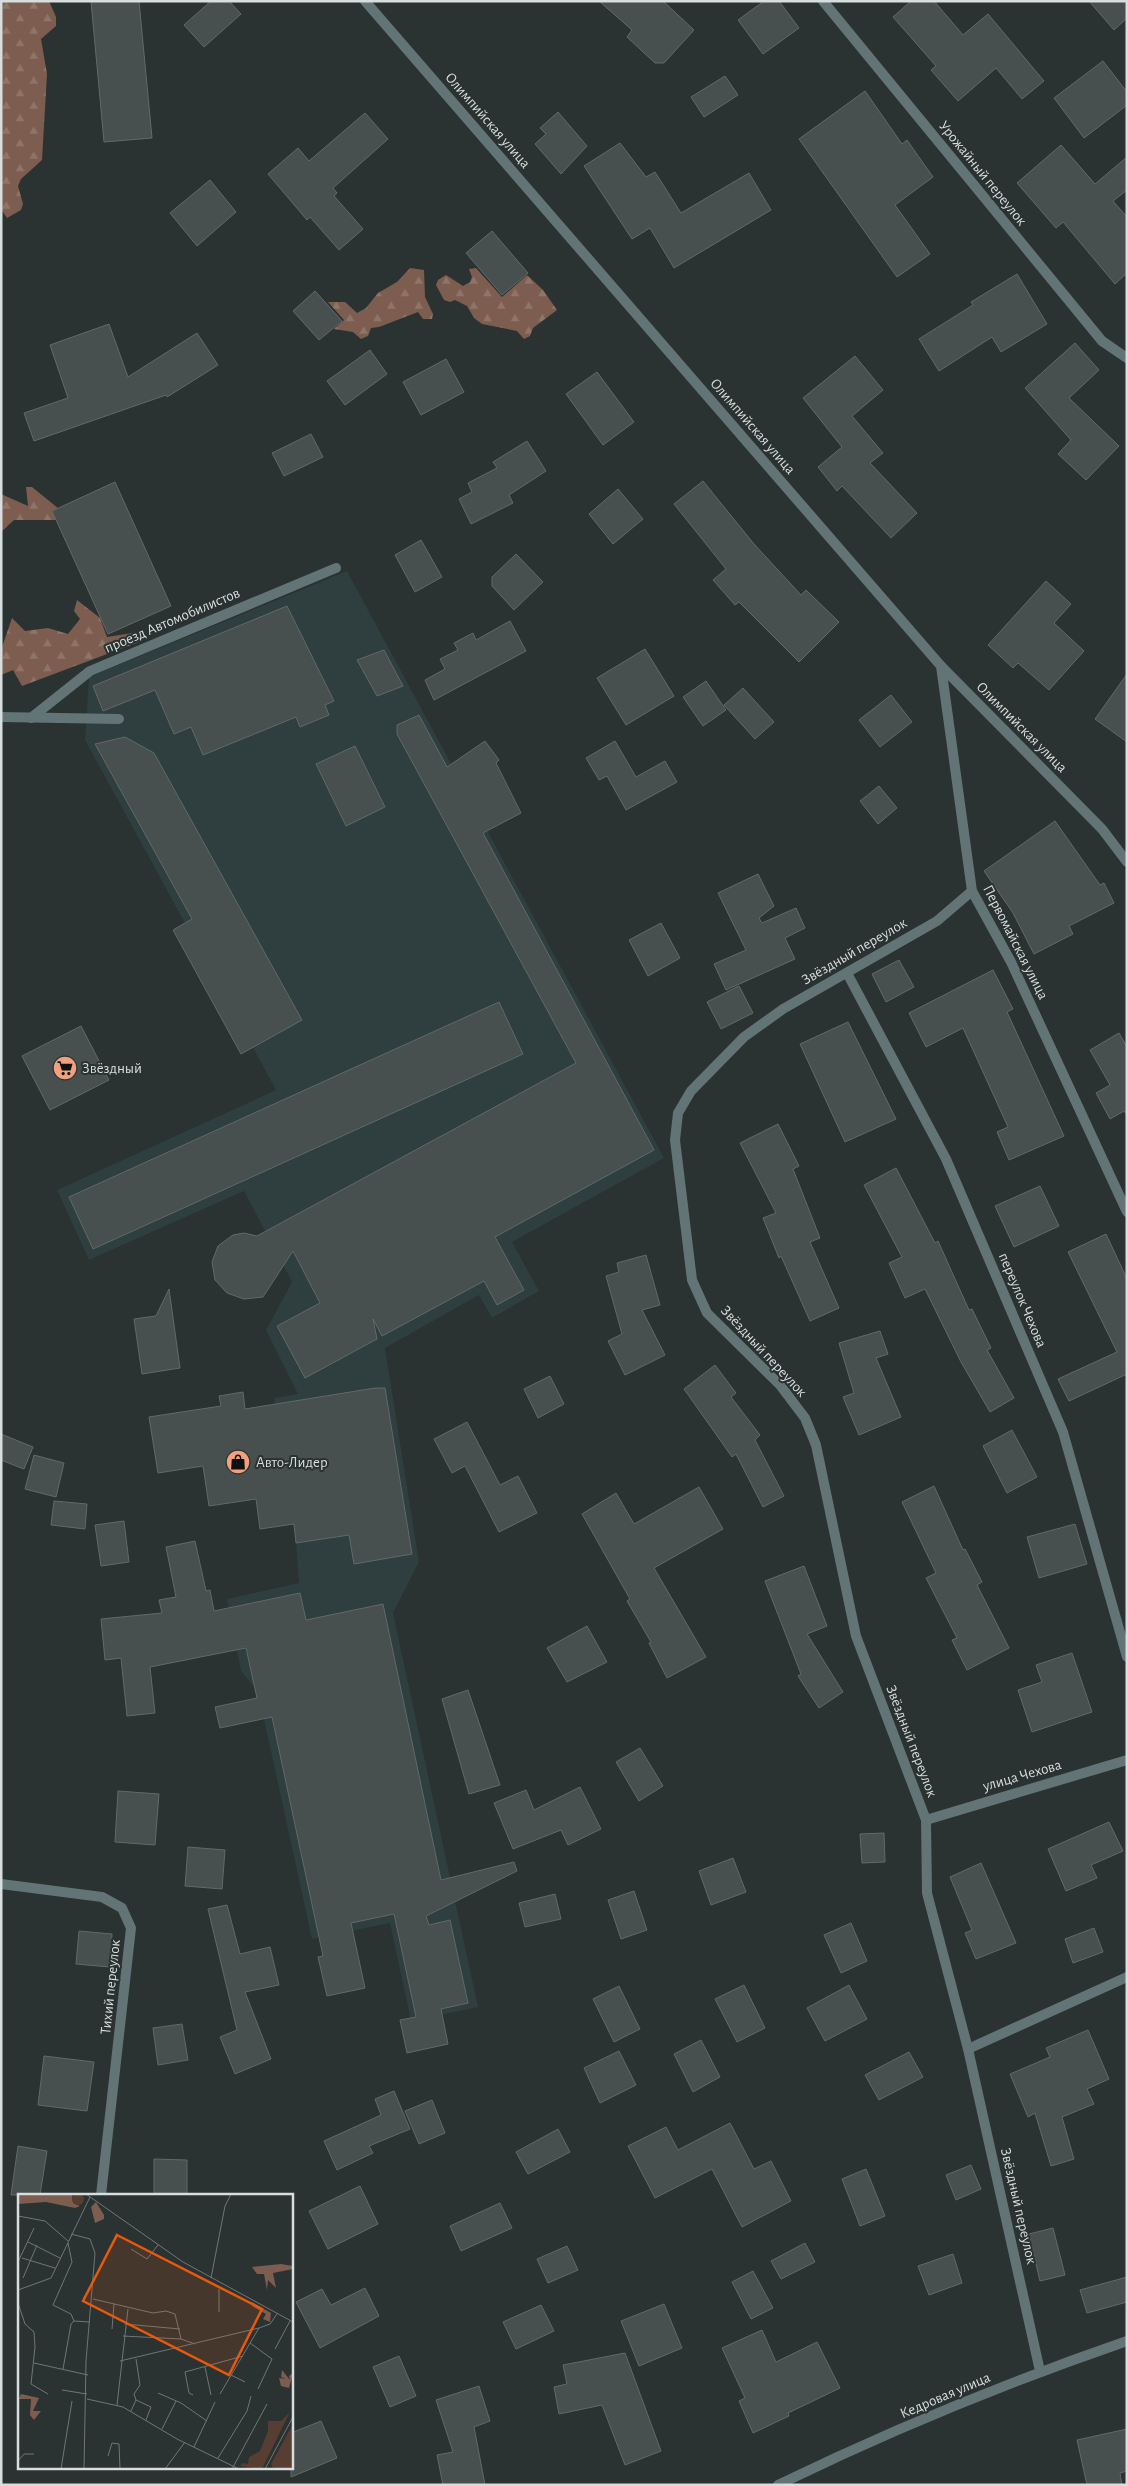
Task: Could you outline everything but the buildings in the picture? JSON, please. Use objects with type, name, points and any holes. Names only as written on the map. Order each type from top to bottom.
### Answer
[{"type":"street","name":"Олимпийская улица","points":[[366,1],[941,666],[1102,830],[1127,862]]},
{"type":"street","name":"Урожайный переулок","points":[[822,1],[1102,341],[1127,358]]},
{"type":"street","name":"проезд Автомобилистов","points":[[31,718],[90,671],[336,568]]},
{"type":"street","name":"Первомайская улица","points":[[941,666],[972,891],[1011,962],[1127,1212]]},
{"type":"street","points":[[1,717],[119,719]]},
{"type":"street","name":"Звёздный переулок","points":[[972,891],[937,921],[783,1009],[744,1037],[691,1091],[678,1114],[675,1140],[692,1280],[708,1313],[780,1385],[805,1418],[816,1445],[856,1636],[926,1820],[927,1893],[968,2049],[1040,2371]]},
{"type":"street","name":"переулок Чехова","points":[[847,973],[946,1160],[1063,1432],[1127,1657]]},
{"type":"street","name":"улица Чехова","points":[[926,1820],[1007,1794],[1127,1760]]},
{"type":"street","name":"Тихий переулок","points":[[1,1884],[102,1897],[122,1908],[131,1928],[101,2194]]},
{"type":"street","points":[[968,2049],[1127,1977]]},
{"type":"street","name":"Кедровая улица","points":[[778,2485],[833,2458],[1040,2371],[1127,2340]]},
{"type":"shaded area","points":[[347,571],[664,1158],[512,1242],[539,1291],[492,1318],[479,1295],[385,1348],[419,1562],[393,1613],[478,2007],[411,2021],[390,1923],[312,1939],[258,1692],[241,1671],[227,1599],[299,1583],[296,1543],[274,1398],[298,1394],[266,1330],[292,1282],[244,1191],[89,1260],[57,1190],[276,1090],[85,740],[89,677]]},
{"type":"green space","points":[[1,1],[49,1],[56,17],[56,26],[41,39],[47,74],[42,160],[21,179],[18,186],[23,204],[21,210],[7,218],[1,209]]},
{"type":"green space","points":[[410,268],[424,270],[425,297],[433,314],[432,319],[423,319],[418,312],[379,327],[371,328],[368,336],[361,339],[353,332],[334,329],[344,320],[328,302],[345,302],[357,313],[366,308],[378,293],[397,282]]},
{"type":"green space","points":[[476,268],[502,297],[527,275],[543,290],[557,310],[533,328],[530,336],[524,339],[517,331],[482,324],[474,318],[467,306],[455,300],[450,302],[444,300],[436,285],[438,280],[446,275],[463,286],[470,282],[472,277],[469,269]]},
{"type":"green space","points":[[26,487],[32,487],[64,513],[60,520],[14,520],[1,532],[1,494],[28,506]]},
{"type":"green space","points":[[77,600],[100,618],[107,637],[139,632],[139,642],[22,686],[13,670],[1,675],[1,650],[12,618],[25,631],[48,628],[68,634],[80,619],[74,611]]},
{"type":"place","name":"Звёздный","points":[[65,1068]]},
{"type":"place","name":"Авто-Лидер","points":[[238,1462]]}]
